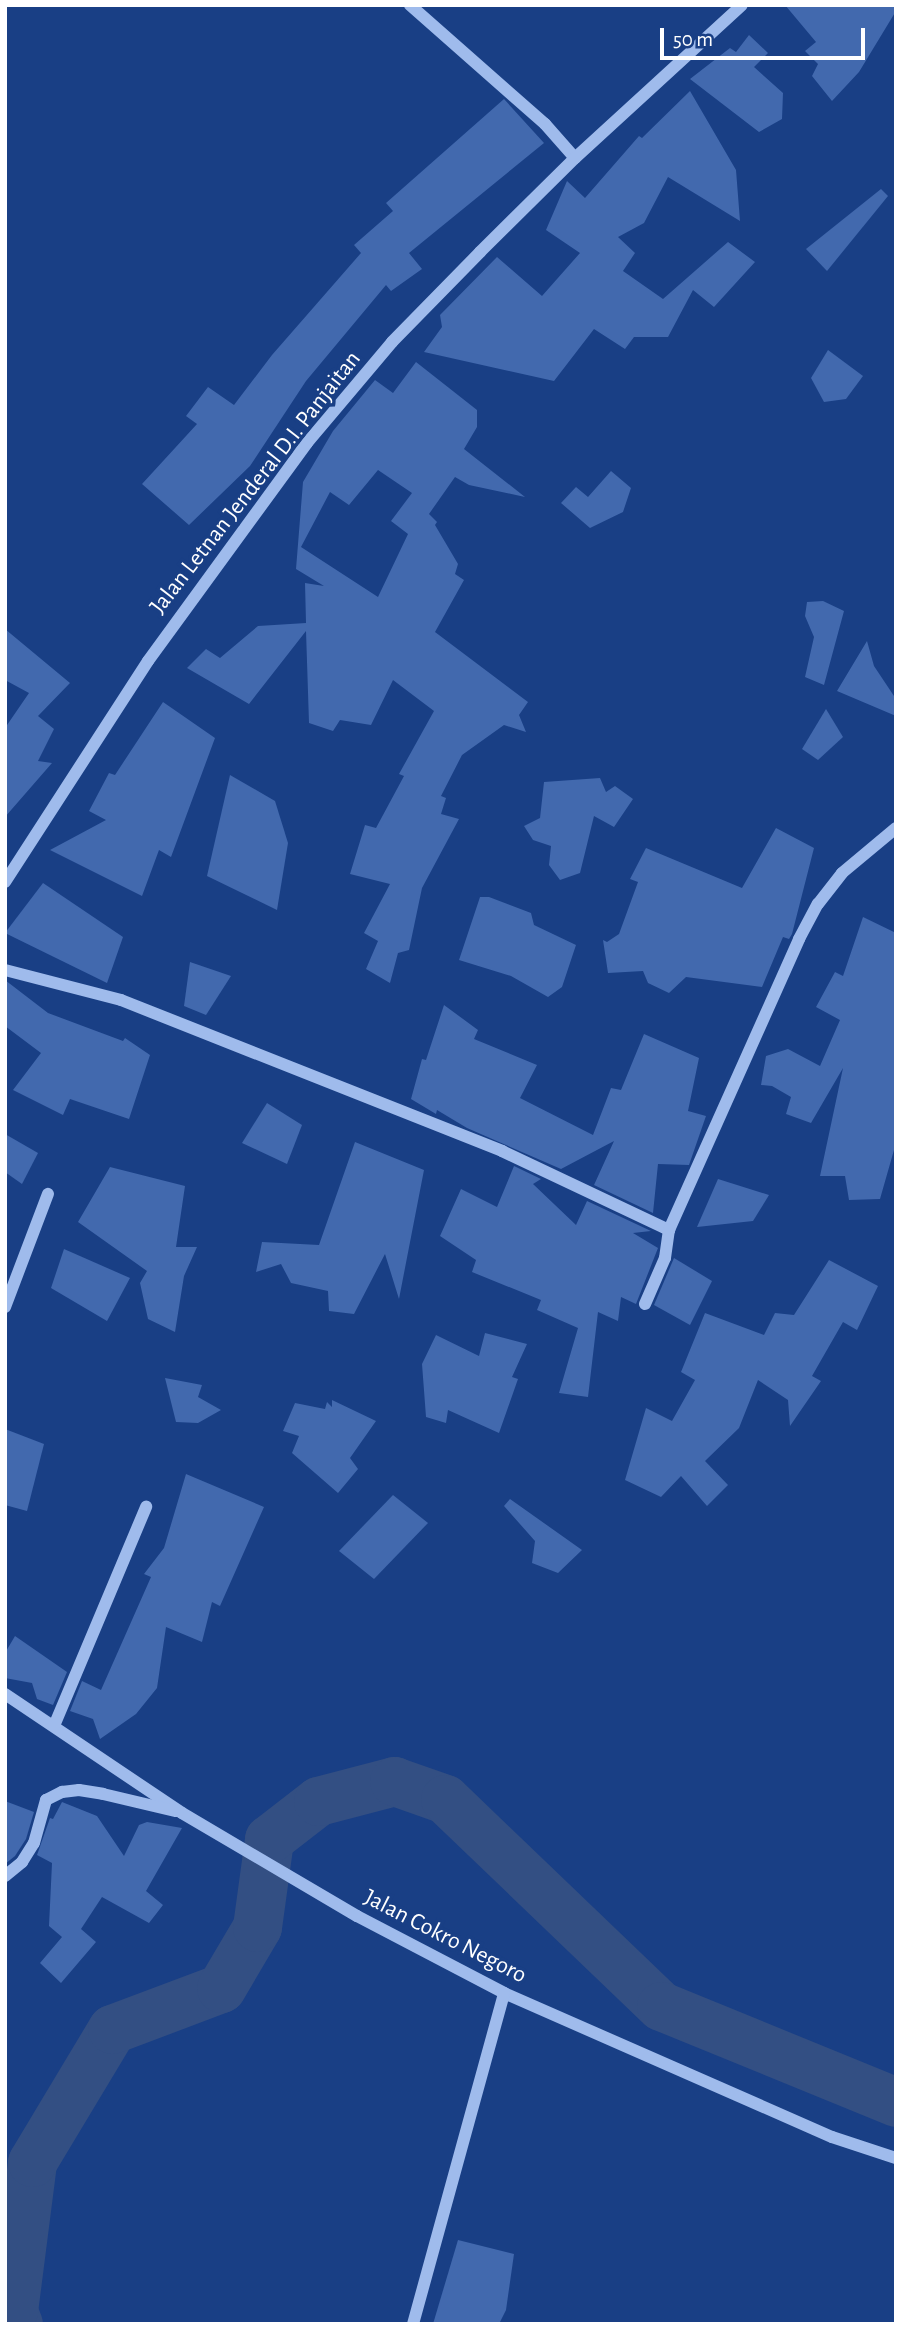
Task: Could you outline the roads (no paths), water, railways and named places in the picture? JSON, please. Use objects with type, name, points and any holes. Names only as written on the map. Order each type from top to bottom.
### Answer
[{"type":"street","points":[[410,5],[545,124],[575,158]]},
{"type":"street","name":"Jalan Letnan Jenderal D.I. Panjaitan","points":[[5,882],[148,662],[307,443],[392,342],[575,158],[742,5]]},
{"type":"street","points":[[645,1304],[665,1258],[669,1230],[799,939],[818,904],[842,873],[896,828]]},
{"type":"street","points":[[5,970],[121,1000],[502,1151],[669,1230]]},
{"type":"street","points":[[5,1307],[48,1194]]},
{"type":"street","points":[[54,1726],[146,1507]]},
{"type":"street","name":"Jalan Cokro Negoro","points":[[5,1694],[182,1813],[356,1916],[504,1993],[832,2137],[896,2158]]},
{"type":"street","points":[[5,1876],[22,1862],[34,1843],[46,1800],[62,1792],[91,1792],[182,1813]]},
{"type":"street","points":[[413,2324],[504,1993]]},
{"type":"waterway","points":[[18,2324],[13,2311],[32,2162],[112,2029],[221,1988],[257,1927],[269,1839],[318,1801],[394,1781],[445,1799],[661,2006],[896,2102]]}]
